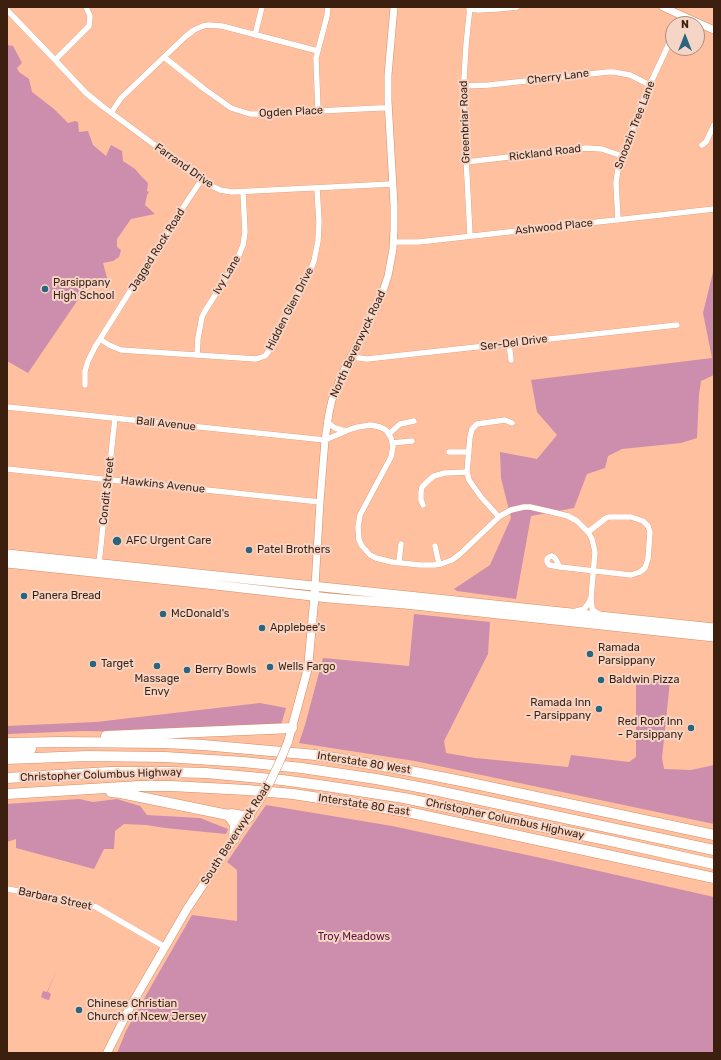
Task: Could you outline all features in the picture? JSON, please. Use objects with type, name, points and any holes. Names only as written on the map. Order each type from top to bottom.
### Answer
[{"type":"highway","points":[[7,554],[714,628]]},
{"type":"highway","points":[[7,563],[714,637]]},
{"type":"highway","points":[[61,742],[76,737],[292,728]]},
{"type":"highway","name":"Interstate 80 West","points":[[7,744],[61,742],[163,743],[316,755],[474,783],[714,835]]},
{"type":"highway","points":[[7,751],[97,746],[251,749]]},
{"type":"highway","name":"Christopher Columbus Highway","points":[[7,759],[88,756],[165,757],[243,762],[302,768],[376,779],[429,789],[714,850]]},
{"type":"highway","name":"Christopher Columbus Highway","points":[[7,778],[110,772],[168,772],[233,775],[288,781],[404,798],[714,864]]},
{"type":"highway","name":"Interstate 80 East","points":[[7,794],[140,786],[248,790],[293,794],[412,813],[714,878]]},
{"type":"highway","points":[[81,790],[121,794],[228,814],[249,816]]},
{"type":"highway","points":[[228,814],[235,824],[234,839]]},
{"type":"main road","name":"South Beverwyck Road","points":[[107,1053],[116,1032],[187,909],[259,802],[270,782],[288,742],[308,668],[315,586]]},
{"type":"street","points":[[55,60],[89,26],[90,16],[86,7]]},
{"type":"street","points":[[255,35],[262,7]]},
{"type":"street","points":[[318,111],[316,58],[328,7]]},
{"type":"street","name":"North Beverwyck Road","points":[[315,586],[325,440],[332,400],[337,386],[377,306],[392,262],[394,229],[388,108],[388,75],[394,7]]},
{"type":"street","points":[[470,8],[478,10],[517,7]]},
{"type":"street","points":[[663,7],[714,30]]},
{"type":"street","name":"Greenbriar Road","points":[[470,8],[463,86],[470,236]]},
{"type":"street","name":"Farrand Drive","points":[[7,10],[86,93],[214,188],[232,192],[243,192],[392,184]]},
{"type":"street","points":[[111,113],[121,98],[185,37],[194,30],[203,26],[222,26],[318,51]]},
{"type":"street","name":"Snoozin Tree Lane","points":[[618,220],[616,183],[618,169],[650,85],[665,52]]},
{"type":"street","name":"Ogden Place","points":[[164,57],[231,108],[241,112],[258,114],[388,108]]},
{"type":"street","name":"Cherry Lane","points":[[463,86],[489,86],[608,72],[630,75],[650,85]]},
{"type":"street","points":[[702,145],[706,142],[714,125]]},
{"type":"street","name":"Rickland Road","points":[[466,162],[586,148],[602,149],[622,156]]},
{"type":"street","name":"Jagged Rock Road","points":[[85,385],[85,371],[88,360],[202,179]]},
{"type":"street","name":"Hidden Glen Drive","points":[[100,339],[109,346],[121,350],[256,359],[262,358],[267,354],[310,272],[314,261],[318,241],[319,222],[317,188]]},
{"type":"street","name":"Ivy Lane","points":[[197,355],[198,338],[202,318],[237,260],[243,245],[245,232],[243,192]]},
{"type":"street","name":"Ashwood Place","points":[[394,242],[419,242],[714,209]]},
{"type":"street","name":"Ser-Del Drive","points":[[351,357],[367,359],[677,325]]},
{"type":"street","points":[[509,344],[511,360]]},
{"type":"street","name":"Ball Avenue","points":[[7,407],[325,440]]},
{"type":"street","name":"Condit Street","points":[[99,564],[115,418]]},
{"type":"street","points":[[499,517],[481,497],[469,480],[467,472],[470,437],[472,429],[477,424],[505,420],[512,423]]},
{"type":"street","points":[[389,434],[400,424],[414,421]]},
{"type":"street","points":[[327,422],[335,428],[345,431]]},
{"type":"street","points":[[325,440],[345,431],[371,425],[383,428],[389,434],[393,447],[391,457],[360,515],[358,528],[359,540],[362,546],[370,554],[384,560],[420,565],[439,564],[446,562],[460,554],[505,513],[517,508],[530,507],[542,509],[571,518],[588,532],[593,541],[594,552],[594,571],[591,598],[592,608],[602,617]]},
{"type":"street","points":[[392,443],[412,441]]},
{"type":"street","points":[[448,452],[468,452]]},
{"type":"street","name":"Hawkins Avenue","points":[[7,469],[320,502]]},
{"type":"street","points":[[423,505],[420,497],[422,487],[429,480],[440,474],[467,472]]},
{"type":"street","points":[[560,567],[631,575],[640,572],[645,568],[648,559],[650,532],[646,523],[631,517],[612,516],[606,518],[588,532]]},
{"type":"street","points":[[399,562],[401,544]]},
{"type":"street","points":[[435,546],[439,564]]},
{"type":"street","points":[[569,613],[584,608],[591,598]]},
{"type":"street","name":"Barbara Street","points":[[7,889],[74,901],[96,908],[164,947]]},
{"type":"green space","name":"Parsippany High School","points":[[7,45],[13,46],[22,63],[17,68],[19,72],[29,79],[32,92],[54,109],[68,123],[75,121],[78,122],[79,132],[88,131],[93,145],[106,156],[111,145],[122,151],[123,161],[135,169],[148,183],[147,191],[149,192],[145,205],[155,214],[131,219],[117,239],[117,247],[121,250],[119,257],[113,261],[103,263],[108,282],[105,287],[88,285],[28,373],[7,361]]},
{"type":"green space","points":[[714,268],[714,375],[701,381],[697,438],[681,443],[622,449],[608,456],[605,468],[587,474],[574,508],[531,516],[516,599],[457,591],[454,589],[490,565],[511,518],[501,478],[500,452],[537,459],[557,435],[537,412],[531,380],[712,358],[703,313]]},
{"type":"green space","points":[[414,614],[490,622],[488,654],[444,741],[446,753],[475,758],[568,767],[571,755],[629,762],[636,757],[636,676],[670,681],[662,758],[664,769],[691,770],[714,765],[714,824],[415,761],[299,743],[323,658],[409,666]]},
{"type":"green space","points":[[260,703],[286,708],[281,725],[142,732],[82,731],[7,734],[7,726],[96,722]]},
{"type":"green space","points":[[79,799],[93,802],[117,799],[140,806],[147,815],[200,818],[228,829],[226,834],[124,824],[115,831],[114,849],[104,849],[94,869],[16,848],[16,839],[7,842],[7,804]]},
{"type":"green space","name":"Troy Meadows","points":[[266,805],[392,826],[714,897],[714,1053],[117,1053],[126,1031],[192,915],[237,921],[237,870],[227,862]]},
{"type":"green space","points":[[57,969],[48,991],[51,994],[49,1000],[41,997],[43,991],[47,992]]},
{"type":"place","name":"Parsippany High School","points":[[45,289]]},
{"type":"place","name":"AFC Urgent Care","points":[[117,541]]},
{"type":"place","name":"Patel Brothers","points":[[249,550]]},
{"type":"place","name":"Panera Bread","points":[[24,596]]},
{"type":"place","name":"McDonald's","points":[[163,614]]},
{"type":"place","name":"Applebee's","points":[[262,628]]},
{"type":"place","name":"Ramada Parsippany","points":[[590,654]]},
{"type":"place","name":"Target","points":[[93,664]]},
{"type":"place","name":"Massage Envy","points":[[157,666]]},
{"type":"place","name":"Wells Fargo","points":[[270,667]]},
{"type":"place","name":"Berry Bowls","points":[[187,670]]},
{"type":"place","name":"Baldwin Pizza","points":[[601,680]]},
{"type":"place","name":"Ramada Inn - Parsippany","points":[[599,709]]},
{"type":"place","name":"Red Roof Inn - Parsippany","points":[[691,728]]},
{"type":"place","name":"Chinese Christian Church of Ncew Jersey","points":[[79,1010]]}]
